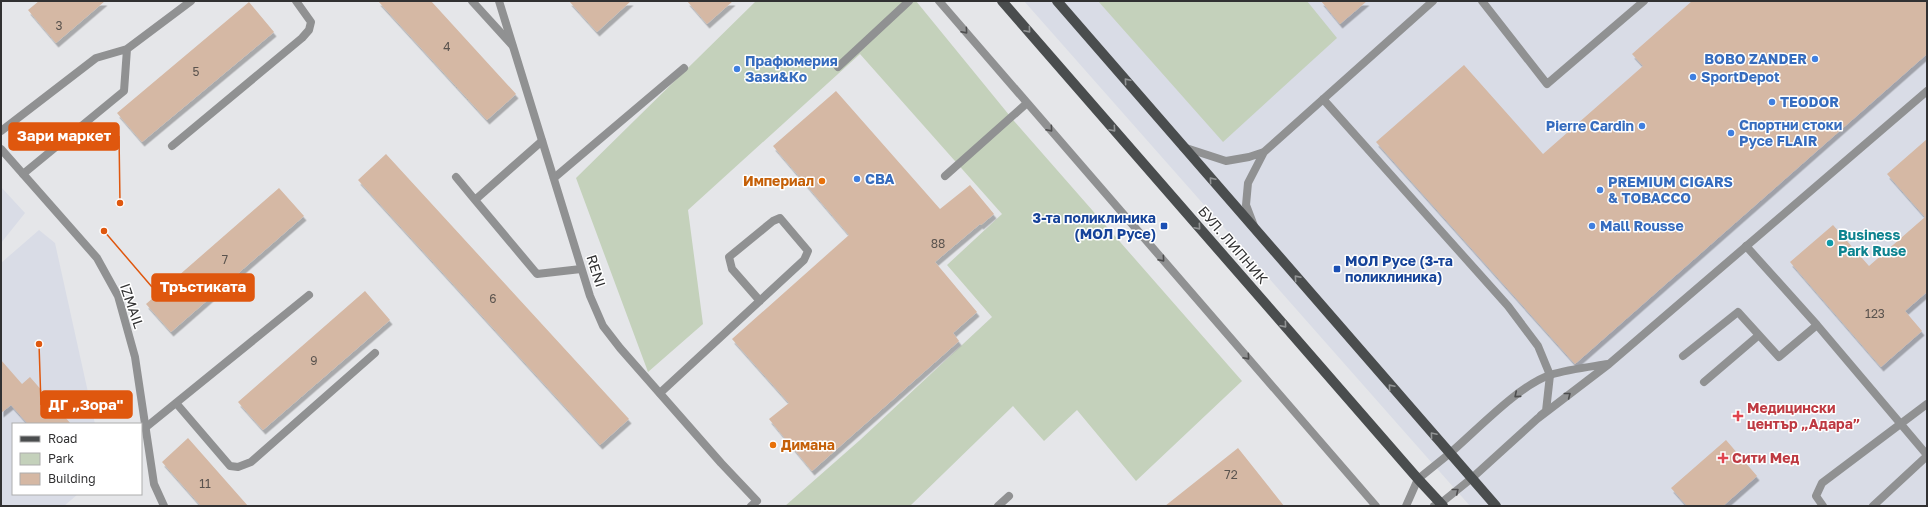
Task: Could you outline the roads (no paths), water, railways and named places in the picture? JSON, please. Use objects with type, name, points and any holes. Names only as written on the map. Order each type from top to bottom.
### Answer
[{"type":"main road","name":"БУЛ. ЛИПНИК","points":[[1002,1],[1439,505]]},
{"type":"main road","name":"БУЛ. ЛИПНИК","points":[[1058,1],[1449,454],[1496,506]]},
{"type":"street","points":[[1,131],[96,58],[126,50],[191,1]]},
{"type":"street","points":[[172,146],[302,38],[309,30],[311,22],[296,1]]},
{"type":"street","points":[[472,1],[512,45]]},
{"type":"street","name":"RENI","points":[[499,1],[581,269],[590,296],[603,326],[620,348],[754,503]]},
{"type":"street","points":[[838,67],[909,1]]},
{"type":"street","points":[[939,1],[1376,506]]},
{"type":"street","points":[[1256,230],[1246,205],[1248,183],[1264,152],[1433,1]]},
{"type":"street","points":[[1482,1],[1547,84],[1644,1]]},
{"type":"street","points":[[23,174],[124,91],[126,50]]},
{"type":"street","points":[[554,178],[684,68]]},
{"type":"street","points":[[1537,419],[1608,364],[1927,90]]},
{"type":"street","points":[[1323,99],[1508,306],[1538,346],[1550,375],[1546,411],[1472,478],[1439,505]]},
{"type":"street","points":[[945,176],[1027,103]]},
{"type":"street","points":[[475,200],[542,141]]},
{"type":"street","points":[[1182,146],[1226,161],[1249,157],[1264,152]]},
{"type":"street","name":"IZMAIL","points":[[1,149],[97,258],[118,296],[135,357],[154,484],[164,506]]},
{"type":"street","points":[[456,177],[537,274],[581,269]]},
{"type":"street","points":[[660,393],[760,301],[804,260],[808,251],[780,218],[773,221],[729,257],[732,269],[760,301]]},
{"type":"street","points":[[1746,246],[1817,325],[1927,455],[1873,506]]},
{"type":"street","points":[[145,428],[309,295]]},
{"type":"street","points":[[1683,356],[1738,312],[1779,357],[1817,325]]},
{"type":"street","points":[[1704,382],[1759,335]]},
{"type":"street","points":[[176,403],[230,466],[238,467],[251,462],[374,353]]},
{"type":"street","points":[[1406,506],[1418,479],[1534,382],[1550,375],[1608,364]]},
{"type":"street","points":[[1823,506],[1816,496],[1822,483],[1927,404]]},
{"type":"street","points":[[998,506],[1009,496]]},
{"type":"place","name":"BOBO ZANDER","points":[[1815,59]]},
{"type":"place","name":"Прафюмерия Зази&Ко","points":[[737,69]]},
{"type":"place","name":"SportDepot","points":[[1693,77]]},
{"type":"place","name":"TEODOR","points":[[1772,102]]},
{"type":"place","name":"Pierre Cardin","points":[[1642,126]]},
{"type":"place","name":"Спортни стоки Русе FLAIR","points":[[1731,133]]},
{"type":"place","name":"CBA","points":[[857,179]]},
{"type":"place","name":"Империал","points":[[822,181]]},
{"type":"place","name":"PREMIUM CIGARS & TOBACCO","points":[[1600,190]]},
{"type":"place","name":"Зари маркет","points":[[120,203]]},
{"type":"place","name":"3-та поликлиника (МОЛ Русе)","points":[[1164,226]]},
{"type":"place","name":"Mall Rousse","points":[[1592,226]]},
{"type":"place","name":"Тръстиката","points":[[104,231]]},
{"type":"place","name":"Business Park Ruse","points":[[1830,243]]},
{"type":"place","name":"МОЛ Русе (3-та поликлиника)","points":[[1337,269]]},
{"type":"place","name":"ДГ „Зора\"","points":[[39,344]]},
{"type":"place","name":"Медицински център „Адара”","points":[[1738,416]]},
{"type":"place","name":"Димана","points":[[773,445]]},
{"type":"place","name":"Сити Мед","points":[[1723,458]]}]
